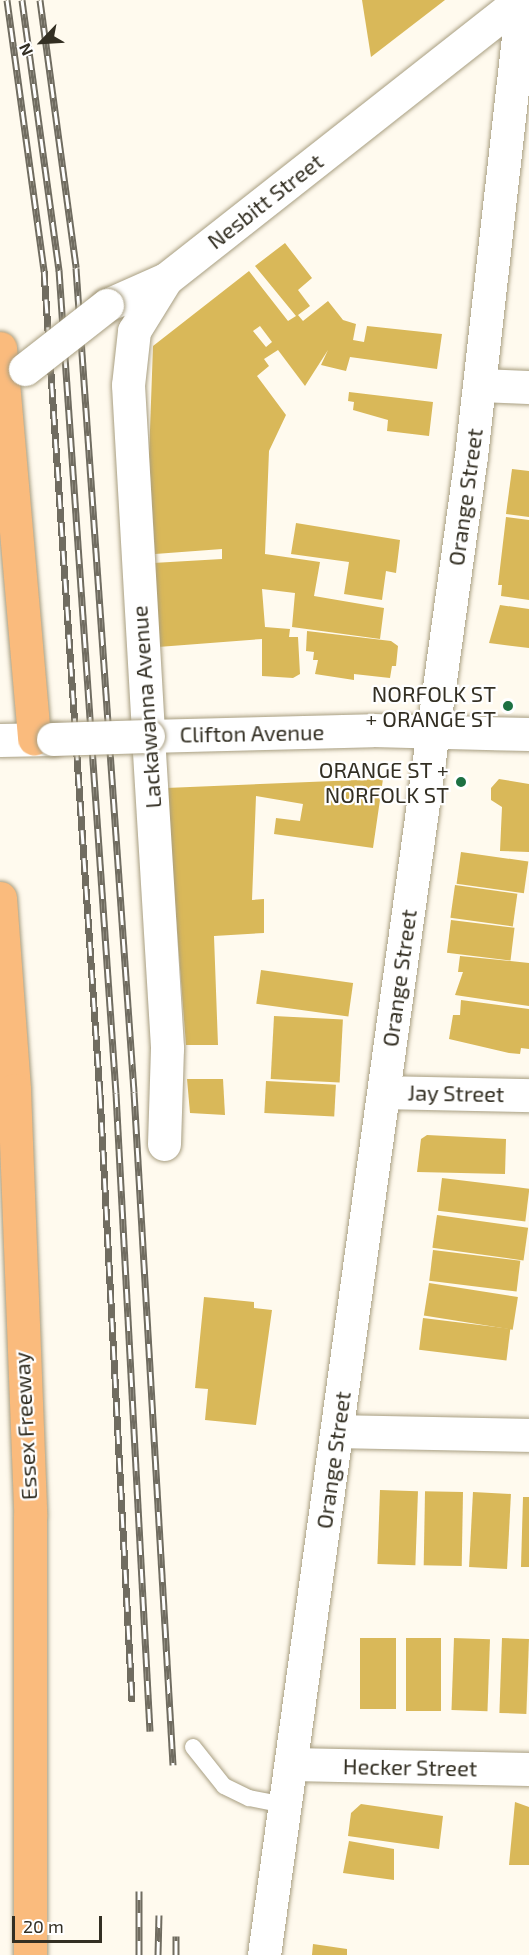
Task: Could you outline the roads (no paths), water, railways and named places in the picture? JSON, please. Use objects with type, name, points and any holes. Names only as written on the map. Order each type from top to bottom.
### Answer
[{"type":"highway","points":[[0,348],[10,381],[25,740]]},
{"type":"highway","name":"Essex Freeway","points":[[0,898],[14,1090],[30,1516],[30,1955]]},
{"type":"main road","name":"Nesbitt Street","points":[[10,381],[107,305],[166,279],[521,0]]},
{"type":"main road","name":"Orange Street","points":[[264,1955],[384,1092],[479,385],[521,0]]},
{"type":"main road","name":"Lackawanna Avenue","points":[[164,1144],[167,1048],[128,385],[134,331],[166,279]]},
{"type":"main road","points":[[479,385],[529,387]]},
{"type":"main road","name":"Clifton Avenue","points":[[25,740],[433,732],[529,734]]},
{"type":"main road","name":"Jay Street","points":[[384,1092],[529,1095]]},
{"type":"main road","points":[[337,1431],[529,1435]]},
{"type":"main road","name":"Hecker Street","points":[[291,1764],[529,1769]]},
{"type":"lane","points":[[193,1747],[214,1776],[230,1789],[249,1798],[285,1805]]},
{"type":"railway","points":[[7,0],[44,271],[100,1094],[132,1701]]},
{"type":"railway","points":[[22,0],[59,270],[116,1093],[150,1731]]},
{"type":"railway","points":[[40,0],[76,268],[134,1092],[173,1765]]},
{"type":"railway","points":[[139,1891],[139,1955]]},
{"type":"railway","points":[[158,1955],[159,1915]]},
{"type":"railway","points":[[176,1936],[176,1955]]},
{"type":"place","name":"NORFOLK ST + ORANGE ST","points":[[508,706]]},
{"type":"place","name":"ORANGE ST + NORFOLK ST","points":[[461,782]]}]
